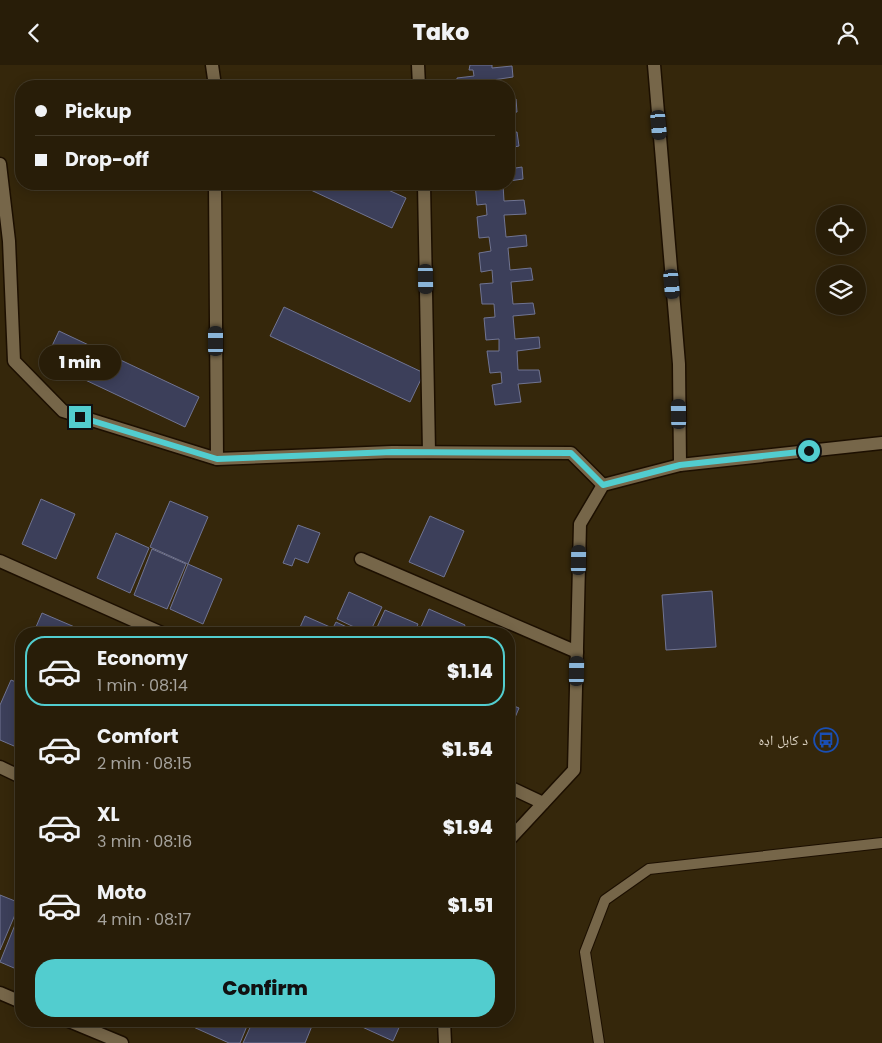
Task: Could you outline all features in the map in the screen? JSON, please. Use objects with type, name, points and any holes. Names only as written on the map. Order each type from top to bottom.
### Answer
[{"type":"street","points":[[212,65],[214,80]]},
{"type":"street","points":[[418,65],[419,80]]},
{"type":"street","points":[[654,65],[678,364],[680,465]]},
{"type":"street","points":[[0,164],[9,241],[14,361],[63,411],[217,459],[392,452],[571,453],[603,485]]},
{"type":"street","points":[[216,190],[217,459]]},
{"type":"street","points":[[424,190],[429,452]]},
{"type":"street","points":[[515,833],[574,770],[580,524],[603,485],[680,465],[882,443]]},
{"type":"street","points":[[361,559],[577,652]]},
{"type":"street","points":[[0,561],[148,627]]},
{"type":"street","points":[[0,767],[15,774]]},
{"type":"street","points":[[515,790],[543,803]]},
{"type":"street","points":[[0,993],[15,999]]},
{"type":"street","points":[[83,1027],[122,1043]]},
{"type":"street","points":[[444,1027],[445,1043]]},
{"type":"lane","points":[[599,1043],[585,952],[605,900],[649,869],[882,843]]},
{"type":"building","points":[[470,65],[492,65],[492,68],[512,66],[513,77],[493,80],[457,80],[457,78],[474,76],[473,70],[469,70]]},
{"type":"building","points":[[515,99],[517,112],[515,112]]},
{"type":"building","points":[[515,132],[517,132],[519,146],[515,147]]},
{"type":"building","points":[[522,167],[523,179],[515,180],[515,168]]},
{"type":"building","points":[[311,190],[388,190],[406,198],[392,228]]},
{"type":"building","points":[[476,190],[503,190],[504,201],[524,200],[526,214],[504,215],[506,237],[526,235],[527,246],[508,248],[510,270],[531,268],[533,280],[511,282],[513,304],[533,303],[535,314],[513,316],[515,339],[539,337],[540,348],[517,351],[518,370],[539,370],[541,382],[518,384],[521,402],[495,405],[492,385],[502,383],[501,372],[490,373],[487,351],[499,351],[499,339],[486,340],[484,318],[495,317],[494,304],[482,304],[480,284],[493,283],[492,270],[481,272],[479,253],[491,251],[489,237],[479,238],[477,217],[487,215],[486,204],[477,205]]},
{"type":"building","points":[[284,307],[424,373],[410,402],[270,336]]},
{"type":"building","points":[[59,331],[199,397],[185,427],[45,361]]},
{"type":"building","points":[[41,499],[75,514],[56,559],[22,544]]},
{"type":"building","points":[[170,501],[208,517],[188,564],[150,547]]},
{"type":"building","points":[[430,516],[464,531],[444,577],[409,562]]},
{"type":"building","points":[[298,525],[320,533],[308,563],[295,558],[292,566],[283,563]]},
{"type":"building","points":[[116,533],[149,548],[130,593],[97,578]]},
{"type":"building","points":[[152,549],[186,564],[167,609],[134,595]]},
{"type":"building","points":[[188,564],[222,579],[203,624],[170,609]]},
{"type":"building","points":[[712,591],[716,647],[666,650],[662,595]]},
{"type":"building","points":[[349,592],[382,607],[372,627],[354,627],[337,619]]},
{"type":"building","points":[[429,609],[465,625],[464,627],[421,627]]},
{"type":"building","points":[[385,610],[418,624],[417,627],[377,627]]},
{"type":"building","points":[[42,613],[75,627],[36,627]]},
{"type":"building","points":[[305,616],[330,627],[300,627]]},
{"type":"building","points":[[336,622],[347,627],[334,627]]},
{"type":"building","points":[[11,680],[15,682],[15,746],[0,740],[0,705]]},
{"type":"building","points":[[515,706],[519,708],[515,718]]},
{"type":"building","points":[[0,895],[15,901],[15,915],[0,950]]},
{"type":"building","points":[[15,925],[15,968],[0,962]]},
{"type":"building","points":[[193,1027],[247,1027],[240,1043],[229,1043]]},
{"type":"building","points":[[250,1027],[312,1027],[305,1043],[243,1043]]},
{"type":"building","points":[[362,1027],[399,1027],[393,1041]]},
{"type":"place","name":"د کابل اډه","points":[[826,740]]},
{"type":"route","points":[[80,417],[217,459],[392,452],[571,453],[603,485],[680,465],[809,451]]}]
